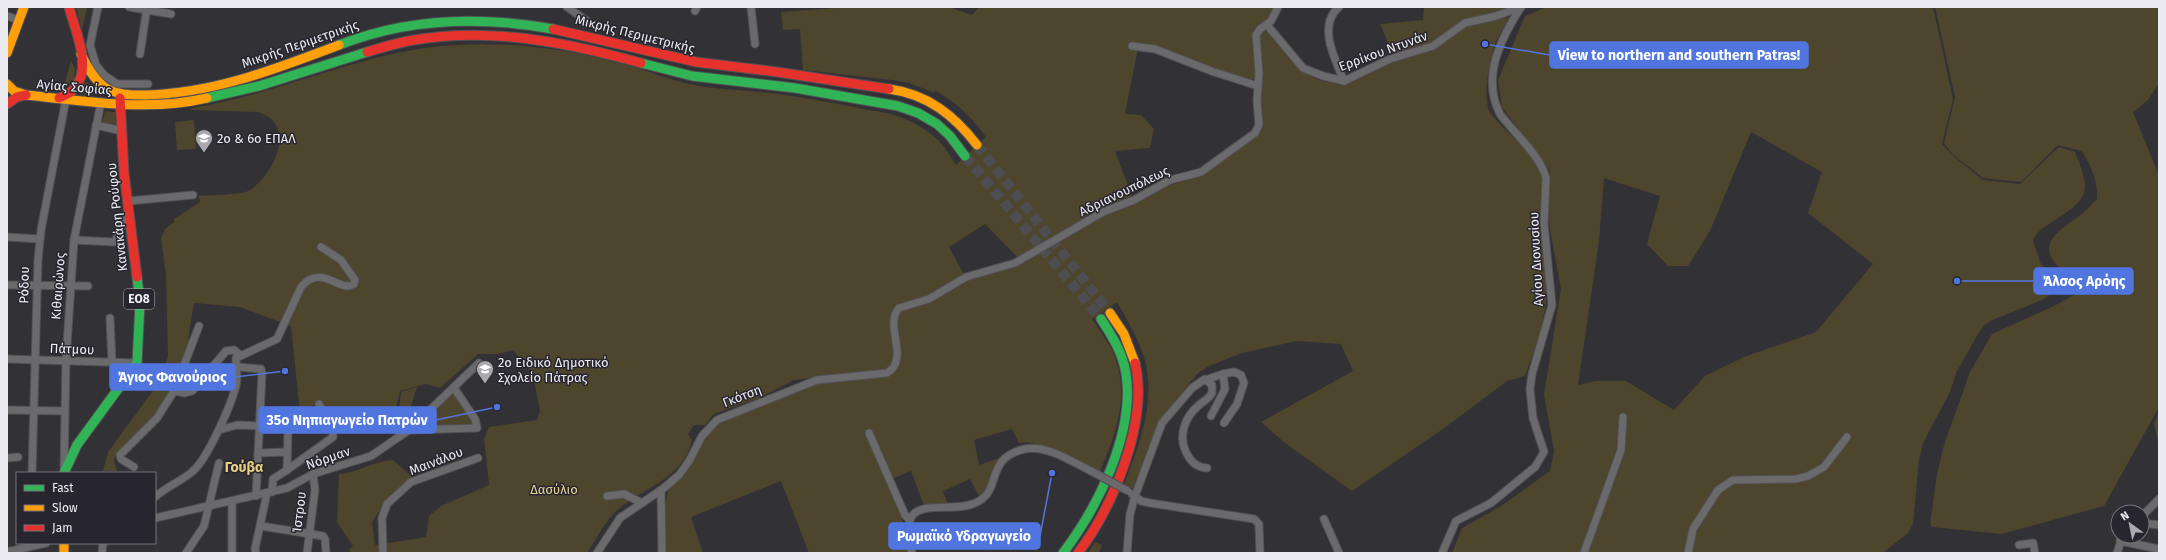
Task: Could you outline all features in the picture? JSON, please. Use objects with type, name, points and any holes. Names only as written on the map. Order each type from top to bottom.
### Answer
[{"type":"main road","points":[[8,49],[24,7]]},
{"type":"main road","points":[[55,98],[66,96],[78,86],[82,73],[81,54],[69,7]]},
{"type":"main road","name":"Μικρής Περιμετρικής","points":[[81,54],[90,72],[98,83],[108,90],[120,94],[142,96],[170,94],[221,84],[276,68],[365,35],[395,27],[449,22],[508,22],[579,33],[692,62],[788,73],[828,81],[908,92],[921,97],[946,112],[959,124],[977,145]]},
{"type":"main road","name":"Μικρής Περιμετρικής","points":[[120,104],[167,105],[224,95],[408,41],[453,36],[510,36],[532,38],[595,51],[692,76],[796,88],[898,106],[918,113],[937,124],[950,136],[965,156]]},
{"type":"main road","points":[[7,84],[14,91],[26,95]]},
{"type":"main road","name":"Κανακάρη Ρούφου","points":[[120,94],[129,217],[140,303],[137,363]]},
{"type":"main road","points":[[7,104],[14,98],[26,95]]},
{"type":"main road","name":"Αγίας Σοφίας","points":[[26,95],[120,104]]},
{"type":"main road","points":[[1078,553],[1094,530],[1111,497],[1128,453],[1139,408],[1139,376],[1135,358],[1128,339],[1110,313]]},
{"type":"main road","points":[[1063,553],[1086,521],[1098,497],[1117,450],[1127,416],[1128,392],[1126,367],[1117,343],[1100,319]]},
{"type":"main road","points":[[64,472],[77,446],[137,363]]},
{"type":"street","points":[[98,7],[90,41],[91,53],[101,72],[109,79],[119,84],[148,84]]},
{"type":"street","points":[[129,7],[147,8],[171,14]]},
{"type":"street","points":[[567,7],[587,21]]},
{"type":"street","points":[[751,7],[755,44]]},
{"type":"street","name":"Αδριανουπόλεως","points":[[897,310],[904,306],[929,299],[966,277],[1015,263],[1103,212],[1139,198],[1166,182],[1194,174],[1204,169],[1249,138],[1258,129],[1259,73],[1256,35],[1260,29],[1267,25],[1275,15],[1278,7]]},
{"type":"street","points":[[1339,7],[1332,14],[1330,20],[1329,39],[1332,51],[1344,81]]},
{"type":"street","name":"Ερρίκου Ντυνάν","points":[[1267,25],[1303,68],[1323,76],[1344,81],[1390,59],[1433,46],[1469,21],[1496,16],[1521,7]]},
{"type":"street","name":"Αγίου Διονυσίου","points":[[1442,553],[1452,528],[1458,520],[1479,511],[1491,503],[1535,468],[1544,452],[1532,413],[1530,389],[1532,374],[1552,305],[1544,224],[1546,178],[1542,167],[1500,114],[1496,106],[1493,89],[1494,69],[1499,48],[1504,34],[1521,7]]},
{"type":"street","points":[[140,54],[147,8]]},
{"type":"street","points":[[7,16],[19,20]]},
{"type":"street","points":[[1132,46],[1163,52],[1214,72],[1258,86]]},
{"type":"street","points":[[119,84],[120,94]]},
{"type":"street","name":"Ρόδου","points":[[32,472],[35,410],[37,286],[40,239],[66,99]]},
{"type":"street","name":"Κιθαιρώνος","points":[[64,472],[64,411],[69,286],[74,240],[101,102]]},
{"type":"street","points":[[96,125],[122,131]]},
{"type":"street","points":[[128,201],[193,195]]},
{"type":"street","points":[[74,240],[114,242],[117,238],[120,227],[129,217]]},
{"type":"street","points":[[7,237],[40,239]]},
{"type":"street","points":[[156,496],[164,489],[194,471],[219,430],[236,386],[238,367],[236,360],[240,355],[277,339],[301,287],[310,279],[319,277],[348,286],[354,284],[355,280],[341,260],[321,247]]},
{"type":"street","points":[[7,285],[88,286]]},
{"type":"street","name":"Γκότση","points":[[597,553],[620,518],[661,490],[679,475],[705,432],[720,418],[817,380],[884,374],[889,372],[895,365],[897,357],[894,320],[897,310]]},
{"type":"street","points":[[110,318],[112,362]]},
{"type":"street","points":[[134,466],[121,459],[120,455],[156,418],[174,391],[199,326]]},
{"type":"street","points":[[174,391],[185,393],[192,391],[226,351],[234,350],[240,355]]},
{"type":"street","name":"Πάτμου","points":[[7,359],[137,363]]},
{"type":"street","name":"Νόρμαν","points":[[156,518],[270,493],[287,488],[313,474],[371,456],[409,430],[454,388],[478,363]]},
{"type":"street","points":[[238,367],[257,368],[262,371],[256,496]]},
{"type":"street","points":[[1127,553],[1130,514],[1135,496],[1162,424],[1192,388],[1202,380],[1234,372],[1241,375],[1244,383],[1236,404],[1224,423]]},
{"type":"street","points":[[1211,416],[1225,389],[1223,374]]},
{"type":"street","points":[[1207,468],[1196,466],[1190,460],[1184,449],[1182,438],[1185,425],[1190,414],[1212,393],[1212,385],[1208,379]]},
{"type":"street","points":[[409,430],[477,428],[475,420],[454,388]]},
{"type":"street","points":[[255,552],[273,479],[333,437],[333,431],[319,404]]},
{"type":"street","points":[[7,410],[64,411]]},
{"type":"street","points":[[261,416],[294,418]]},
{"type":"street","points":[[1584,553],[1621,450],[1624,417]]},
{"type":"street","points":[[219,430],[237,425],[260,426]]},
{"type":"street","points":[[287,470],[288,430]]},
{"type":"street","points":[[869,433],[884,472],[905,515],[910,520]]},
{"type":"street","points":[[1688,553],[1693,529],[1718,490],[1733,480],[1796,479],[1808,476],[1824,467],[1847,437]]},
{"type":"street","points":[[912,553],[907,534],[910,520],[914,514],[924,508],[967,506],[978,502],[988,493],[997,468],[1002,461],[1012,454],[1028,448],[1049,452],[1093,472],[1128,491],[1141,501],[1256,519],[1259,524],[1260,553]]},
{"type":"street","points":[[258,453],[287,452]]},
{"type":"street","points":[[7,458],[18,457]]},
{"type":"street","name":"Μαινάλου","points":[[383,553],[382,518],[387,504],[411,482],[478,458]]},
{"type":"street","points":[[186,553],[203,530],[219,463]]},
{"type":"street","name":"Ίστρου","points":[[307,553],[315,490],[313,474]]},
{"type":"street","points":[[661,490],[662,553]]},
{"type":"street","points":[[607,496],[624,494],[642,503]]},
{"type":"street","points":[[2150,508],[2159,499]]},
{"type":"street","points":[[232,501],[232,553]]},
{"type":"street","points":[[1324,519],[1339,553]]},
{"type":"street","points":[[261,526],[309,533],[324,537],[326,553]]},
{"type":"street","points":[[2019,545],[2033,543],[2034,553]]},
{"type":"street","points":[[2140,544],[2159,549]]},
{"type":"street","points":[[7,552],[28,545]]},
{"type":"green space","points":[[76,7],[87,7],[82,30]]},
{"type":"green space","name":"Δασύλιο","points":[[849,7],[949,7],[972,15],[979,7],[1275,7],[1267,19],[1256,26],[1252,35],[1252,48],[1256,67],[1255,79],[1240,78],[1226,74],[1168,50],[1139,43],[1125,114],[1141,115],[1154,129],[1150,148],[1115,151],[1133,199],[1019,259],[985,224],[949,247],[964,275],[933,295],[896,306],[890,315],[894,337],[893,359],[885,370],[794,380],[759,398],[714,414],[705,425],[694,425],[688,434],[692,440],[687,453],[680,464],[671,474],[615,512],[587,553],[351,553],[349,550],[353,546],[337,522],[339,474],[353,472],[379,462],[393,460],[412,477],[391,494],[372,522],[375,545],[426,537],[429,516],[441,506],[489,485],[484,439],[489,427],[537,420],[540,411],[533,374],[513,350],[498,354],[478,354],[440,388],[426,384],[400,391],[394,417],[405,424],[402,432],[395,422],[365,418],[360,407],[333,426],[320,401],[300,413],[291,326],[240,307],[194,303],[188,339],[192,341],[172,391],[154,418],[117,453],[114,459],[117,471],[103,471],[108,452],[158,384],[168,357],[166,275],[161,239],[165,229],[174,222],[174,219],[200,202],[199,196],[232,194],[248,191],[258,184],[266,174],[278,150],[279,138],[277,127],[270,118],[257,112],[190,110],[193,108],[256,94],[349,65],[411,50],[467,44],[513,45],[582,54],[627,65],[689,84],[711,88],[792,96],[891,114],[912,122],[929,132],[943,146],[956,165],[986,137],[963,110],[934,90],[935,93],[909,83],[892,80],[803,70],[800,29],[783,30],[781,12]]},
{"type":"green space","points":[[1424,7],[1515,7],[1469,20],[1436,42],[1393,54],[1380,24],[1423,20]]},
{"type":"green space","points":[[1547,7],[1933,7],[1953,99],[1942,144],[1952,155],[1983,180],[2020,184],[2059,147],[2075,152],[2084,177],[2084,193],[2074,207],[2041,230],[2033,241],[2041,264],[2057,284],[2058,289],[2042,300],[1985,324],[1978,334],[1956,373],[1950,392],[1923,443],[1919,460],[1913,524],[1908,533],[1884,552],[1452,553],[1462,528],[1501,506],[1550,471],[1554,451],[1544,395],[1561,289],[1548,218],[1550,171],[1502,107],[1498,80],[1525,16]],"holes":[[[1751,132],[1822,172],[1808,213],[1873,264],[1816,332],[1744,357],[1705,376],[1674,410],[1626,381],[1595,381],[1578,385],[1599,241],[1604,178],[1660,196],[1647,244],[1668,266],[1688,266],[1710,231]]]},
{"type":"green space","points":[[1935,7],[2159,7],[2159,83],[2148,100],[2133,112],[2158,173],[2159,407],[2104,506],[2002,534],[1932,527],[1930,525],[1937,474],[1944,445],[1970,372],[1992,334],[2054,306],[2074,295],[2079,288],[2052,259],[2049,252],[2050,245],[2052,239],[2062,228],[2084,212],[2097,199],[2097,192],[2091,168],[2082,151],[2058,145],[2021,182],[1983,178],[1952,154],[1944,143],[1955,97]]},
{"type":"green space","points":[[1509,17],[1493,50],[1489,69],[1487,98],[1490,112],[1502,127],[1530,154],[1536,162],[1542,175],[1543,189],[1541,231],[1547,275],[1547,293],[1546,305],[1533,353],[1525,376],[1507,381],[1443,429],[1352,491],[1285,443],[1261,422],[1353,371],[1341,344],[1297,341],[1242,353],[1209,366],[1197,374],[1160,420],[1135,490],[1124,485],[1140,439],[1147,406],[1148,390],[1147,373],[1142,350],[1117,302],[1092,319],[1112,350],[1118,365],[1121,381],[1120,412],[1112,442],[1100,471],[1071,457],[1036,444],[1027,442],[1019,443],[1012,429],[974,440],[979,465],[1000,458],[980,498],[970,479],[943,491],[948,504],[924,505],[911,471],[892,479],[871,431],[864,431],[902,518],[903,534],[909,553],[809,553],[781,481],[691,517],[703,553],[666,553],[665,507],[669,487],[706,438],[720,423],[813,384],[871,377],[889,377],[895,370],[900,355],[898,329],[899,312],[973,277],[1018,265],[1105,216],[1139,202],[1167,186],[1198,177],[1259,135],[1263,126],[1261,116],[1257,41],[1261,31],[1268,31],[1301,71],[1319,80],[1341,85],[1398,59],[1434,50],[1461,30],[1474,24]]},
{"type":"green space","points":[[71,61],[75,69],[74,79],[63,89]]},
{"type":"green space","points":[[87,82],[100,94],[79,94]]},
{"type":"green space","points":[[105,111],[115,112],[116,129],[102,123]]},
{"type":"green space","points":[[194,120],[196,149],[177,150],[175,122]]},
{"type":"green space","points":[[417,387],[410,410],[403,412],[399,410],[401,392]]},
{"type":"green space","points":[[454,388],[477,427],[409,430]]},
{"type":"green space","points":[[2159,413],[2159,447],[2154,423]]},
{"type":"green space","points":[[1095,542],[1102,545],[1099,553],[1088,553]]},
{"type":"tunnel","points":[[977,145],[1110,313]]},
{"type":"tunnel","points":[[965,156],[1101,319]]},
{"type":"traffic: fast","points":[[339,45],[391,29],[444,22],[499,22],[553,29]]},
{"type":"traffic: fast","points":[[207,98],[259,86],[367,52]]},
{"type":"traffic: fast","points":[[641,63],[692,76],[795,88],[898,106],[918,113],[937,124],[950,136],[965,156]]},
{"type":"traffic: fast","points":[[64,472],[77,445],[137,363],[140,303],[137,277]]},
{"type":"traffic: fast","points":[[1063,553],[1076,535],[1101,492],[1111,468],[1125,420],[1127,397],[1125,366],[1116,345],[1101,319]]},
{"type":"traffic: slow","points":[[7,53],[24,7]]},
{"type":"traffic: slow","points":[[81,54],[91,73],[106,88],[129,95],[144,95],[169,94],[194,90],[243,79],[292,63],[339,45]]},
{"type":"traffic: slow","points":[[7,84],[14,91],[26,95],[117,104],[162,104],[207,98]]},
{"type":"traffic: slow","points":[[889,89],[916,96],[939,108],[959,124],[977,145]]},
{"type":"traffic: slow","points":[[1110,313],[1124,334],[1135,363]]},
{"type":"traffic: slow","points":[[64,544],[64,553]]},
{"type":"traffic: jam","points":[[59,98],[73,90],[79,81],[82,72],[83,61],[81,50],[69,7]]},
{"type":"traffic: jam","points":[[553,29],[696,62],[777,72],[889,89]]},
{"type":"traffic: jam","points":[[367,52],[408,41],[438,37],[467,35],[496,36],[526,38],[555,43],[612,55],[641,63]]},
{"type":"traffic: jam","points":[[7,104],[17,97],[26,95]]},
{"type":"traffic: jam","points":[[120,98],[124,173],[137,277]]},
{"type":"traffic: jam","points":[[1078,553],[1104,512],[1125,462],[1137,411],[1138,386],[1135,363]]},
{"type":"place","name":"View to northern and southern Patras!","points":[[1485,44]]},
{"type":"place","name":"2ο & 6ο ΕΠΑΛ","points":[[204,153]]},
{"type":"place","name":"Άλσος Αρόης","points":[[1957,281]]},
{"type":"place","name":"Άγιος Φανούριος","points":[[285,371]]},
{"type":"place","name":"2ο Ειδικό Δημοτικό Σχολείο Πάτρας","points":[[485,384]]},
{"type":"place","name":"35ο Νηπιαγωγείο Πατρών","points":[[497,407]]},
{"type":"place","name":"Ρωμαϊκό Υδραγωγείο","points":[[1052,473]]},
{"type":"district","name":"Γούβα","points":[[244,467]]}]
